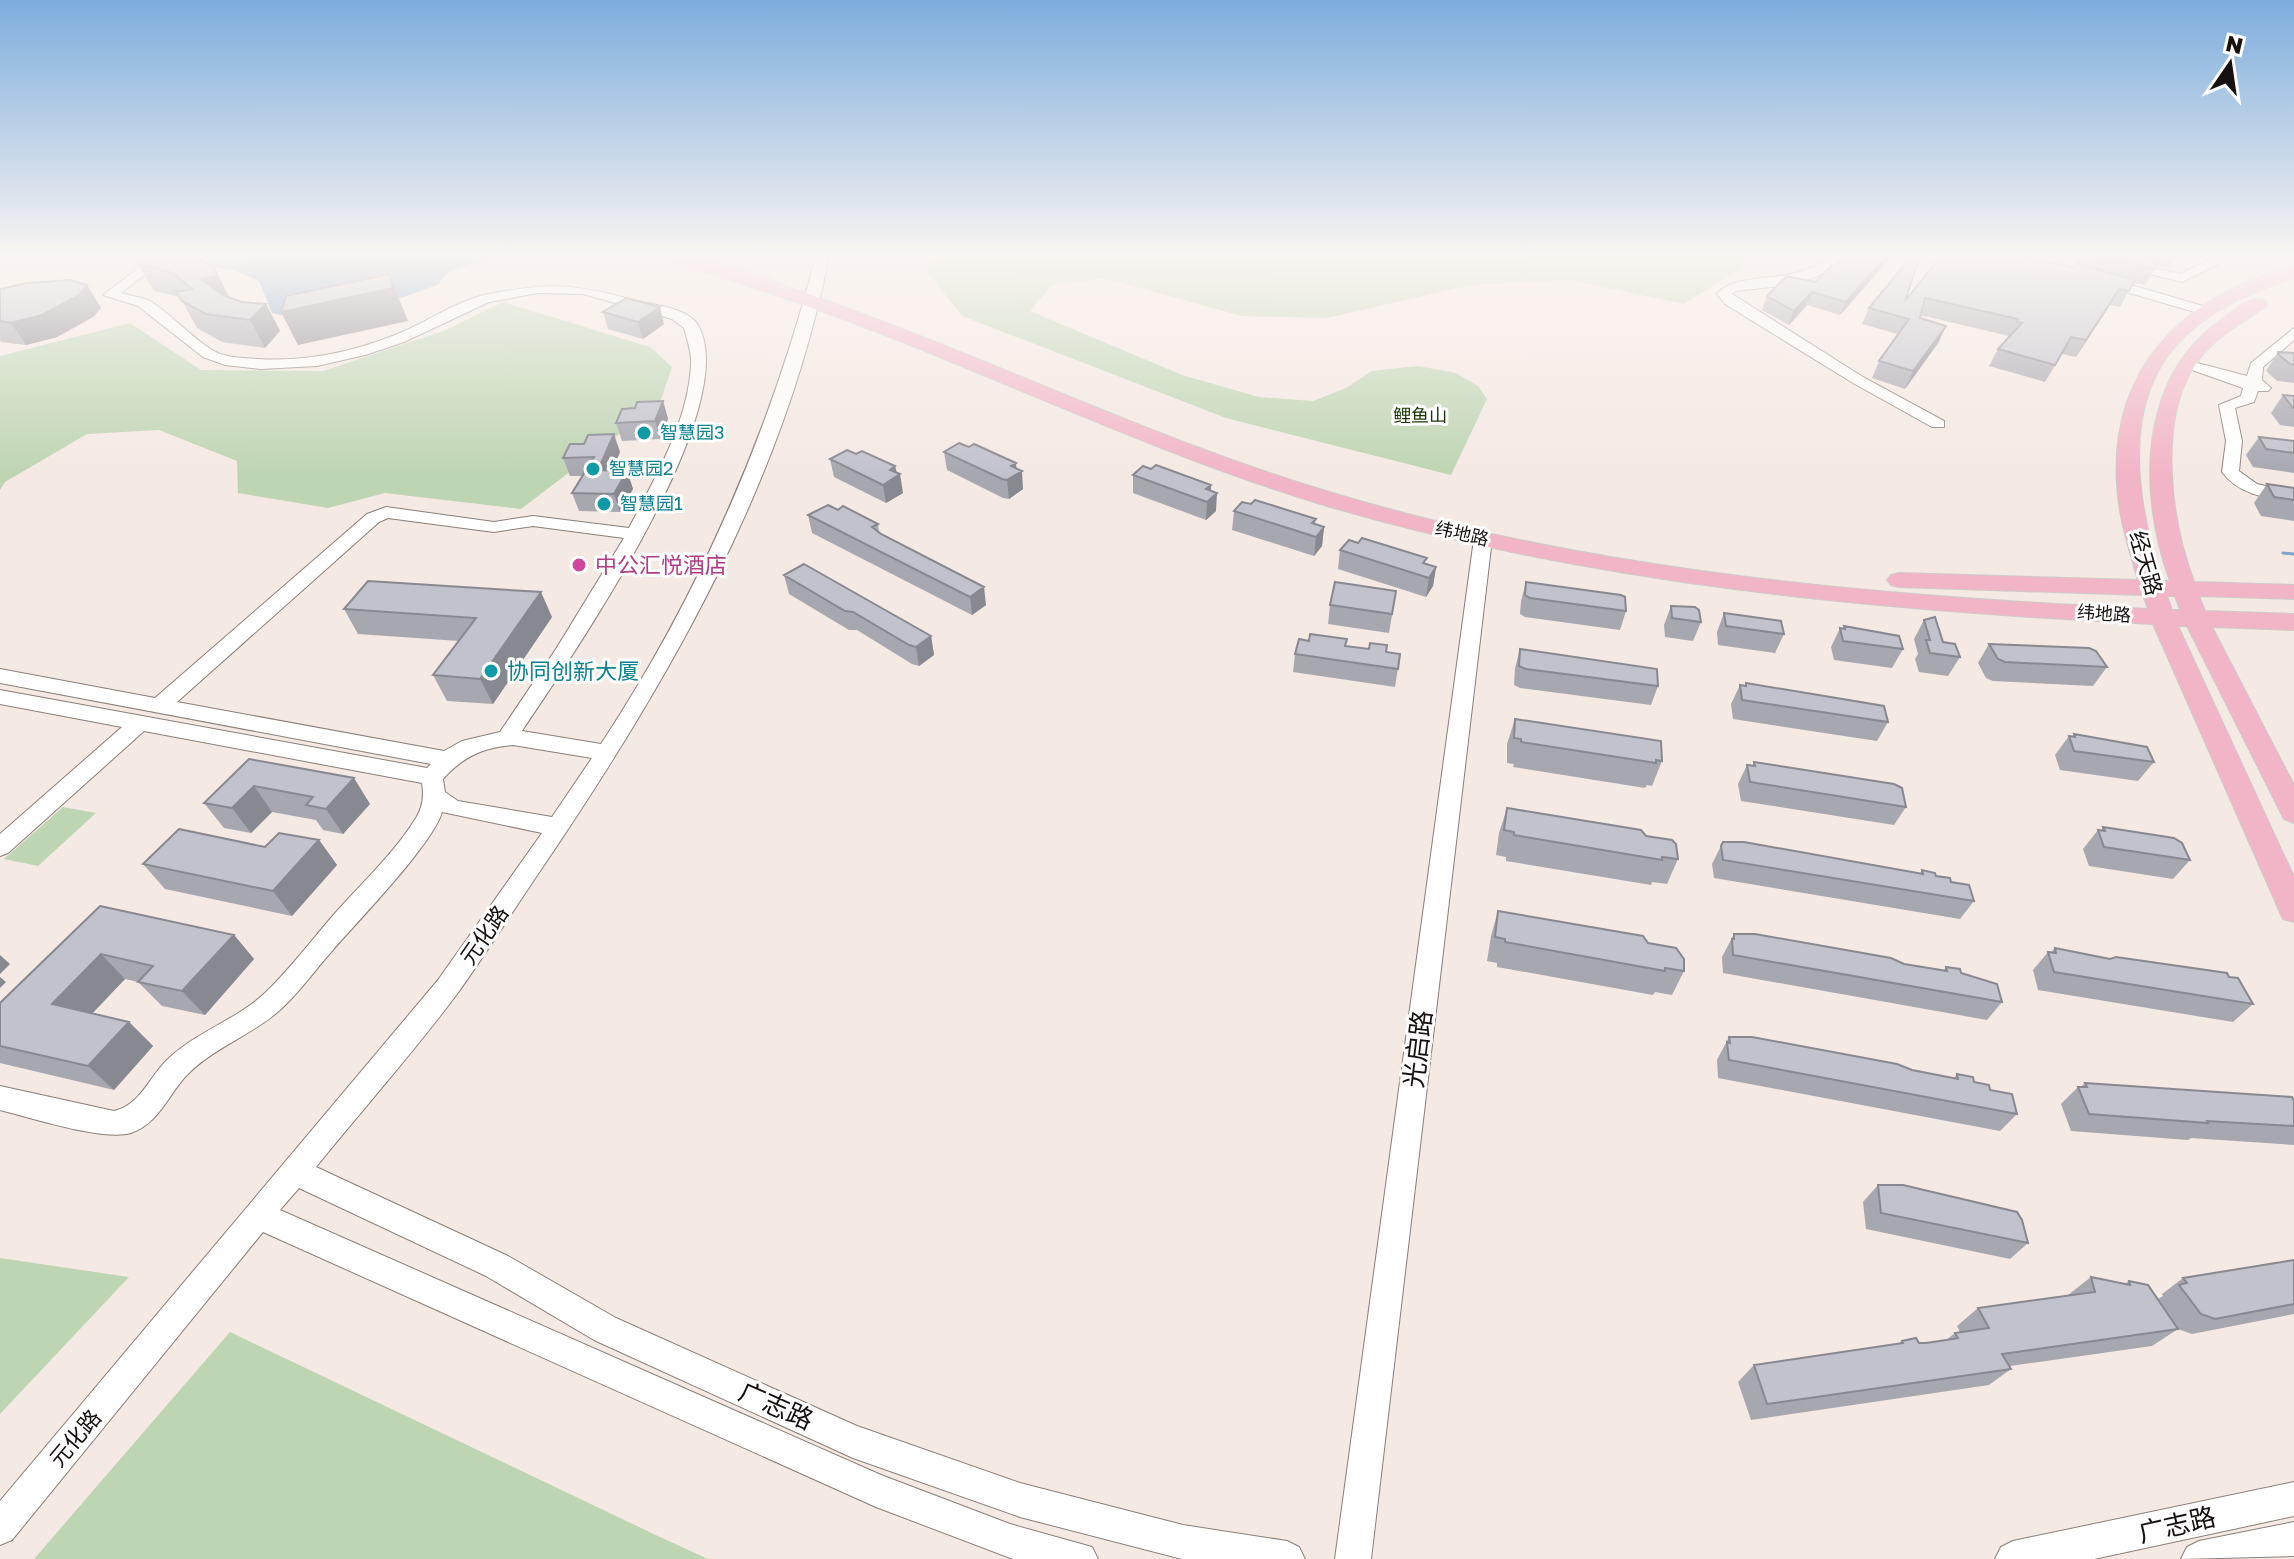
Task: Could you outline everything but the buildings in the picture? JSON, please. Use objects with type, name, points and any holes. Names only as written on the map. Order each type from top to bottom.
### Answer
[{"type":"main road","name":"纬地路","points":[[901,329],[1247,473],[1335,501],[1483,539],[1679,576],[1789,589],[2161,617],[2294,622]]},
{"type":"main road","name":"纬地路","points":[[909,329],[1189,435],[1325,480],[1446,513],[1611,547],[1799,573],[1934,582],[2294,592]]},
{"type":"main road","name":"经天路","points":[[2185,329],[2169,340],[2151,368],[2138,405],[2130,448],[2128,487],[2135,529],[2161,617],[2294,910]]},
{"type":"main road","name":"经天路","points":[[2220,329],[2197,349],[2179,375],[2168,412],[2161,454],[2160,487],[2168,536],[2185,589],[2294,812]]},
{"type":"street","points":[[176,329],[208,354],[225,360],[261,364],[317,361],[360,352],[421,329]]},
{"type":"street","points":[[508,736],[599,598],[659,489],[690,413],[698,362],[698,346],[692,329]]},
{"type":"street","name":"元化路","points":[[0,1528],[447,987],[558,827],[670,649],[728,534],[767,437],[803,329]]},
{"type":"street","points":[[1775,329],[1938,424]]},
{"type":"street","points":[[2294,332],[2256,366],[2248,399],[2227,405],[2241,442],[2229,469],[2236,480],[2255,490],[2294,497]]},
{"type":"street","points":[[2186,365],[2253,384]]},
{"type":"street","points":[[160,705],[373,518],[386,512],[494,527],[533,521],[634,534]]},
{"type":"street","name":"光启路","points":[[1353,1559],[1483,539]]},
{"type":"street","points":[[0,676],[160,705],[437,777],[452,808],[558,827]]},
{"type":"street","points":[[0,697],[437,777]]},
{"type":"street","points":[[0,847],[140,723]]},
{"type":"street","points":[[0,1098],[114,1124],[131,1120],[145,1109],[176,1068],[195,1052],[242,1025],[273,1001],[401,855],[429,818],[437,777],[481,740],[508,736],[607,753]]},
{"type":"street","name":"广志路","points":[[296,1172],[497,1266],[605,1329],[853,1441],[1020,1500],[1183,1542],[1287,1559]]},
{"type":"street","name":"广志路","points":[[260,1216],[876,1490],[1010,1541],[1080,1559]]},
{"type":"street","name":"广志路","points":[[2013,1559],[2294,1499]]},
{"type":"street","name":"广志路","points":[[2199,1559],[2294,1539]]},
{"type":"green space","points":[[107,329],[139,329],[201,370],[323,371],[446,330],[590,329],[650,347],[672,367],[660,403],[521,509],[385,493],[328,508],[238,493],[237,461],[159,430],[87,434],[5,482],[0,490],[0,356]]},
{"type":"green space","name":"鲤鱼山","points":[[995,329],[1072,329],[1182,375],[1259,397],[1313,401],[1346,388],[1372,371],[1418,366],[1456,373],[1478,386],[1487,399],[1451,475],[1226,418]]},
{"type":"green space","points":[[63,807],[96,813],[38,866],[4,859]]},
{"type":"green space","points":[[0,1258],[129,1277],[0,1414]]},
{"type":"green space","points":[[230,1332],[660,1537],[708,1559],[34,1559]]},
{"type":"waterway","points":[[2283,553],[2294,554]]},
{"type":"place","name":"智慧园3","points":[[644,433]]},
{"type":"place","name":"智慧园2","points":[[593,469]]},
{"type":"place","name":"智慧园1","points":[[604,504]]},
{"type":"place","name":"中公汇悦酒店","points":[[579,565]]},
{"type":"place","name":"协同创新大厦","points":[[491,671]]}]
